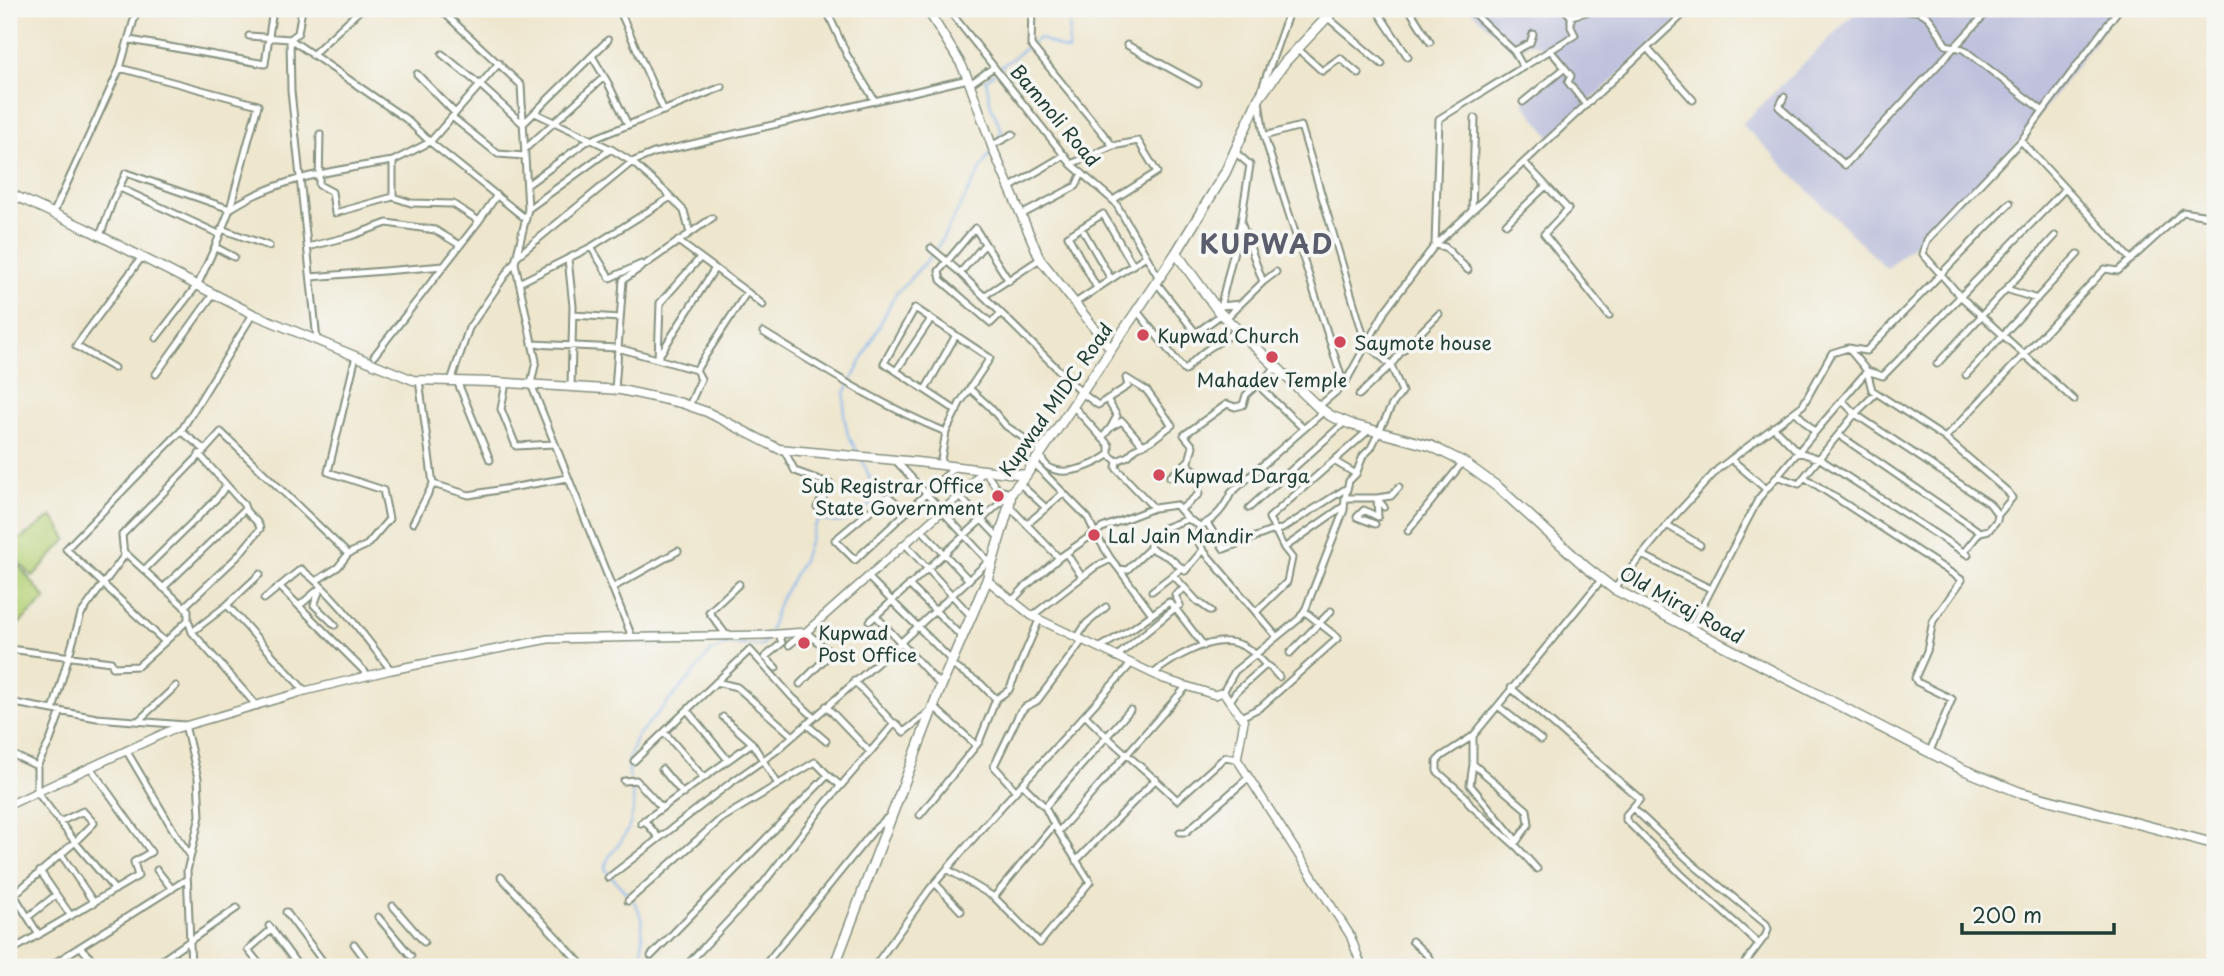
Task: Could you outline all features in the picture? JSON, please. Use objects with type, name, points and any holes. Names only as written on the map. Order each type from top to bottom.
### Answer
[{"type":"main road","points":[[927,9],[961,64],[991,146],[1040,259],[1111,349]]},
{"type":"main road","name":"Kupwad MIDC Road","points":[[834,967],[941,686],[987,580],[1011,493],[1039,457],[1176,253],[1225,173],[1259,98],[1298,48],[1335,9]]},
{"type":"main road","points":[[9,193],[142,256],[253,314],[413,380],[615,390],[706,412],[784,450],[984,470],[1023,479]]},
{"type":"main road","name":"Old Miraj Road","points":[[1176,253],[1239,331],[1321,409],[1345,422],[1432,446],[1463,462],[1499,488],[1614,589],[1962,769],[2019,792],[2215,844]]},
{"type":"street","points":[[53,214],[120,68],[137,9]]},
{"type":"street","points":[[130,40],[265,64],[273,9]]},
{"type":"street","points":[[290,39],[298,33],[302,9]]},
{"type":"street","points":[[312,55],[361,9]]},
{"type":"street","points":[[440,9],[522,85],[528,209],[516,259],[536,361],[531,384],[632,637]]},
{"type":"street","points":[[450,18],[459,9]]},
{"type":"street","points":[[619,9],[664,111]]},
{"type":"street","points":[[826,9],[847,55],[875,101]]},
{"type":"street","name":"Bamnoli Road","points":[[948,9],[1071,164],[1113,200],[1158,280],[1196,333],[1222,312]]},
{"type":"street","points":[[1032,9],[1031,45],[1113,146]]},
{"type":"street","points":[[1290,9],[1259,98],[1264,136],[1344,385]]},
{"type":"street","points":[[1386,9],[1380,15],[1408,57]]},
{"type":"street","points":[[1409,9],[1430,42]]},
{"type":"street","points":[[1469,9],[1514,51],[1523,67]]},
{"type":"street","points":[[1435,245],[1439,119],[1575,35],[1571,27],[1571,16],[1564,9]]},
{"type":"street","points":[[1571,16],[1598,9]]},
{"type":"street","points":[[1200,526],[1208,523],[1223,509],[1231,493],[1304,429],[1344,385],[1385,312],[1435,245],[1689,9]]},
{"type":"street","points":[[1784,97],[1779,107],[1845,165],[1990,9]]},
{"type":"street","points":[[2074,400],[1960,296],[1923,254],[1927,240],[2021,141],[2119,9]]},
{"type":"street","points":[[1907,11],[1917,10],[1926,14],[1946,45],[1963,49],[2043,111]]},
{"type":"street","points":[[1327,17],[1382,64]]},
{"type":"street","points":[[1514,51],[1530,43],[1532,34]]},
{"type":"street","points":[[249,36],[290,39],[406,119],[430,142],[526,219]]},
{"type":"street","points":[[290,39],[291,91],[317,340]]},
{"type":"street","points":[[523,124],[608,40]]},
{"type":"street","points":[[1127,45],[1198,84]]},
{"type":"street","points":[[1298,48],[1322,71],[1340,58],[1359,74]]},
{"type":"street","points":[[1647,48],[1693,100]]},
{"type":"street","points":[[1550,50],[1572,76],[1568,82],[1586,105]]},
{"type":"street","points":[[442,54],[523,124]]},
{"type":"street","points":[[592,56],[628,125]]},
{"type":"street","points":[[230,209],[248,197],[284,183],[393,161],[430,142],[499,63]]},
{"type":"street","points":[[490,460],[454,381],[469,328],[516,259],[632,162],[654,153],[875,101],[969,82],[994,67]]},
{"type":"street","points":[[120,68],[258,105],[230,209],[215,247],[198,284],[156,338]]},
{"type":"street","points":[[1523,102],[1565,68]]},
{"type":"street","points":[[417,74],[454,115],[498,154],[525,152],[604,77]]},
{"type":"street","points":[[527,185],[592,140],[722,87]]},
{"type":"street","points":[[535,113],[611,149],[632,162],[684,211],[690,233]]},
{"type":"street","points":[[1472,211],[1475,118]]},
{"type":"street","points":[[1256,612],[1287,582],[1293,558],[1283,548],[1269,518],[1334,461],[1374,431],[1402,392],[1391,365],[1366,344],[1301,126],[1264,136]]},
{"type":"street","points":[[320,134],[319,185],[332,192],[335,214],[393,197],[411,203],[453,204],[479,221]]},
{"type":"street","points":[[991,146],[1013,134]]},
{"type":"street","points":[[1071,164],[1113,146],[1138,141],[1157,172],[1113,200]]},
{"type":"street","points":[[2021,141],[2131,260]]},
{"type":"street","points":[[528,209],[611,149]]},
{"type":"street","points":[[1222,312],[1250,165],[1235,152]]},
{"type":"street","points":[[1009,188],[1065,155]]},
{"type":"street","points":[[393,161],[393,197]]},
{"type":"street","points":[[1524,162],[1568,209],[1544,234],[1609,316]]},
{"type":"street","points":[[100,236],[126,173],[230,209]]},
{"type":"street","points":[[1021,215],[1076,186],[1082,173]]},
{"type":"street","points":[[1506,224],[1546,186]]},
{"type":"street","points":[[120,188],[220,231],[269,246]]},
{"type":"street","points":[[1867,371],[1883,376],[2064,190]]},
{"type":"street","points":[[374,356],[497,195]]},
{"type":"street","points":[[519,284],[591,247],[671,197]]},
{"type":"street","points":[[1614,589],[1718,468],[1803,405],[1832,353],[1848,348],[1866,351],[2010,203]]},
{"type":"street","points":[[1945,438],[2105,269],[2118,271],[2183,212],[2215,217]]},
{"type":"street","points":[[1097,288],[1068,236],[1080,228],[1103,214],[1133,265]]},
{"type":"street","points":[[615,390],[624,280],[712,218]]},
{"type":"street","points":[[1241,222],[1263,282]]},
{"type":"street","points":[[307,247],[351,236],[387,223],[435,230],[460,246]]},
{"type":"street","points":[[1001,313],[991,323],[941,281],[939,271],[975,228],[1009,281]]},
{"type":"street","points":[[1084,232],[1111,279]]},
{"type":"street","points":[[1937,364],[2054,236]]},
{"type":"street","points":[[678,241],[763,305]]},
{"type":"street","points":[[960,273],[985,244]]},
{"type":"street","points":[[1435,245],[1445,247],[1468,270]]},
{"type":"street","points":[[215,247],[234,257]]},
{"type":"street","points":[[591,247],[610,278],[653,259]]},
{"type":"street","points":[[931,248],[1082,393],[1098,405],[1128,386],[1126,378],[1147,391],[1172,425],[1193,446],[1188,465],[1199,473],[1199,494],[1180,510]]},
{"type":"street","points":[[1966,375],[2078,254]]},
{"type":"street","points":[[114,368],[76,346],[142,256]]},
{"type":"street","points":[[1075,303],[1146,256]]},
{"type":"street","points":[[658,359],[660,303],[701,258]]},
{"type":"street","points":[[568,259],[573,314],[570,387]]},
{"type":"street","points":[[984,296],[1040,259]]},
{"type":"street","points":[[311,277],[444,266]]},
{"type":"street","points":[[658,359],[715,268]]},
{"type":"street","points":[[1222,312],[1240,304],[1276,272]]},
{"type":"street","points":[[2006,289],[2037,299]]},
{"type":"street","points":[[696,370],[747,292]]},
{"type":"street","points":[[156,374],[214,293]]},
{"type":"street","points":[[1222,312],[1240,304]]},
{"type":"street","points":[[940,465],[946,432],[990,358],[915,308],[884,363],[957,411]]},
{"type":"street","points":[[1137,311],[1185,371],[1193,360],[1239,331]]},
{"type":"street","points":[[165,642],[66,549],[181,430],[253,314]]},
{"type":"street","points":[[573,314],[620,318]]},
{"type":"street","points":[[1359,396],[1439,314]]},
{"type":"street","points":[[896,371],[931,319]]},
{"type":"street","points":[[763,332],[849,385],[908,416],[946,432]]},
{"type":"street","points":[[925,390],[956,335]]},
{"type":"street","points":[[532,344],[618,348],[696,370],[701,379],[689,406]]},
{"type":"street","points":[[1773,427],[1798,452],[1819,459],[1966,553],[1980,532],[1989,530],[2012,498],[2008,492],[1945,438],[1872,390],[1867,371],[1848,348]]},
{"type":"street","points":[[316,581],[338,567],[348,554],[367,545],[389,519],[383,490],[327,472],[356,356]]},
{"type":"street","points":[[1184,435],[1227,404],[1235,407],[1243,405],[1246,395],[1277,367]]},
{"type":"street","points":[[1690,630],[1759,498],[1867,371]]},
{"type":"street","points":[[413,523],[433,484],[419,380]]},
{"type":"street","points":[[1260,382],[1265,387],[1263,390],[1304,429]]},
{"type":"street","points":[[506,383],[501,409],[516,446],[554,444]]},
{"type":"street","points":[[970,388],[1048,467],[1061,472],[1096,464],[1109,455]]},
{"type":"street","points":[[1777,476],[1799,484],[1855,414],[1876,393]]},
{"type":"street","points":[[1102,438],[1117,416],[1107,399]]},
{"type":"street","points":[[1842,400],[1855,414],[1990,504],[1998,515]]},
{"type":"street","points":[[1073,406],[1109,445],[1109,455]]},
{"type":"street","points":[[1795,411],[1815,432]]},
{"type":"street","points":[[1111,427],[1122,421],[1143,445]]},
{"type":"street","points":[[1249,508],[1345,422]]},
{"type":"street","points":[[1117,461],[1172,425]]},
{"type":"street","points":[[181,430],[244,505],[244,510],[258,521],[260,529],[237,557],[184,607]]},
{"type":"street","points":[[987,580],[1035,618],[1116,657],[1187,686],[1215,695],[1223,692],[1236,671],[1299,619],[1304,611],[1344,506],[1349,481],[1371,447],[1374,431]]},
{"type":"street","points":[[53,710],[81,614],[124,556],[122,536],[221,432],[348,554]]},
{"type":"street","points":[[1839,435],[1980,532]]},
{"type":"street","points":[[784,450],[795,471],[831,484],[817,507]]},
{"type":"street","points":[[1109,455],[1117,461]]},
{"type":"street","points":[[1039,457],[1063,493],[1088,518],[1111,559],[1152,614]]},
{"type":"street","points":[[1731,458],[1766,489]]},
{"type":"street","points":[[608,878],[793,736],[990,562],[895,460]]},
{"type":"street","points":[[1117,461],[1116,468],[1154,508]]},
{"type":"street","points":[[1170,477],[1189,461]]},
{"type":"street","points":[[1334,461],[1356,474]]},
{"type":"street","points":[[1408,531],[1463,462]]},
{"type":"street","points":[[907,512],[888,496],[835,540],[855,560],[907,512],[955,467]]},
{"type":"street","points":[[789,645],[959,496],[984,470],[998,490],[1011,493]]},
{"type":"street","points":[[1804,477],[1962,580],[1933,621],[1927,651],[1915,678],[1917,682],[1952,699],[1930,751]]},
{"type":"street","points":[[433,484],[469,495],[568,478]]},
{"type":"street","points":[[1023,479],[1046,508]]},
{"type":"street","points":[[144,570],[217,498],[226,485]]},
{"type":"street","points":[[1345,498],[1391,496],[1399,487]]},
{"type":"street","points":[[1208,523],[1224,549],[1274,530],[1282,530],[1347,488]]},
{"type":"street","points":[[870,621],[1011,493]]},
{"type":"street","points":[[1027,524],[1063,493]]},
{"type":"street","points":[[959,496],[999,538]]},
{"type":"street","points":[[1377,498],[1384,507]]},
{"type":"street","points":[[1364,510],[1378,517],[1377,498]]},
{"type":"street","points":[[1375,524],[1357,517],[1377,498]]},
{"type":"street","points":[[1013,600],[1059,558],[1102,528],[1154,508],[1176,505],[1188,519],[1200,526]]},
{"type":"street","points":[[1009,506],[1059,558]]},
{"type":"street","points":[[1283,548],[1344,506]]},
{"type":"street","points":[[163,588],[244,510]]},
{"type":"street","points":[[1119,569],[1126,570],[1150,548],[1150,543],[1164,528],[1188,519]]},
{"type":"street","points":[[1667,525],[1700,545]]},
{"type":"street","points":[[1200,526],[1197,540],[1203,550],[1277,637]]},
{"type":"street","points":[[921,529],[968,579]]},
{"type":"street","points":[[905,544],[971,616]]},
{"type":"street","points":[[1150,548],[1170,558],[1185,571],[1203,550]]},
{"type":"street","points":[[123,551],[188,610],[192,632],[257,706]]},
{"type":"street","points":[[612,588],[678,551]]},
{"type":"street","points":[[1066,553],[1082,577]]},
{"type":"street","points":[[1642,555],[1711,589]]},
{"type":"street","points":[[920,815],[976,745],[996,699],[1009,690],[1035,618],[1082,577],[1111,559]]},
{"type":"street","points":[[1152,591],[1182,568]]},
{"type":"street","points":[[264,599],[301,569],[316,581],[349,617],[391,670]]},
{"type":"street","points":[[196,629],[260,574]]},
{"type":"street","points":[[1173,575],[1197,601],[1211,611]]},
{"type":"street","points":[[868,577],[951,662],[980,683],[996,699]]},
{"type":"street","points":[[1537,869],[1437,771],[1437,761],[1473,736],[1602,579]]},
{"type":"street","points":[[727,636],[709,612],[738,584]]},
{"type":"street","points":[[909,585],[962,637]]},
{"type":"street","points":[[280,587],[369,676]]},
{"type":"street","points":[[299,606],[321,587]]},
{"type":"street","points":[[321,587],[314,605],[335,625]]},
{"type":"street","points":[[1116,657],[1180,605],[1175,595],[1185,588]]},
{"type":"street","points":[[1099,648],[1169,603],[1204,646]]},
{"type":"street","points":[[227,605],[305,691]]},
{"type":"street","points":[[1016,791],[994,766],[1024,707],[1037,701],[1080,639],[1087,624],[1106,607]]},
{"type":"street","points":[[1241,717],[1261,706],[1338,638],[1304,611]]},
{"type":"street","points":[[1290,653],[1331,611]]},
{"type":"street","points":[[876,616],[941,686]]},
{"type":"street","points":[[9,649],[111,662],[113,667],[138,666],[188,620]]},
{"type":"street","points":[[9,805],[185,725],[391,670],[548,639],[805,632],[831,653],[800,684]]},
{"type":"street","points":[[776,668],[765,657],[782,643],[779,634]]},
{"type":"street","points":[[1153,674],[1182,654],[1218,642],[1234,642],[1256,654],[1279,677]]},
{"type":"street","points":[[634,761],[750,650],[814,717]]},
{"type":"street","points":[[874,967],[935,883],[1131,664]]},
{"type":"street","points":[[1230,701],[1236,692],[1266,665]]},
{"type":"street","points":[[854,681],[904,732],[933,708],[976,745]]},
{"type":"street","points":[[716,682],[737,687],[793,736]]},
{"type":"street","points":[[138,721],[176,686]]},
{"type":"street","points":[[1058,832],[1187,686]]},
{"type":"street","points":[[1511,688],[1640,799],[1626,815],[1626,820],[1758,943]]},
{"type":"street","points":[[1223,692],[1244,721],[1237,759],[1343,924],[1362,967]]},
{"type":"street","points":[[9,702],[97,718],[185,725]]},
{"type":"street","points":[[826,706],[870,752]]},
{"type":"street","points":[[1497,706],[1541,740]]},
{"type":"street","points":[[687,710],[728,760]]},
{"type":"street","points":[[1045,807],[1130,710]]},
{"type":"street","points":[[61,711],[37,766],[37,792],[114,891]]},
{"type":"street","points":[[1085,715],[1177,800],[1225,757],[1237,759]]},
{"type":"street","points":[[723,717],[752,743],[778,784]]},
{"type":"street","points":[[806,724],[826,741]]},
{"type":"street","points":[[685,967],[762,885],[894,724]]},
{"type":"street","points":[[185,725],[198,778],[200,816],[187,879],[191,967]]},
{"type":"street","points":[[665,733],[704,778]]},
{"type":"street","points":[[1473,736],[1471,785],[1517,841],[1529,824],[1527,810],[1473,764]]},
{"type":"street","points":[[659,838],[642,821],[752,743]]},
{"type":"street","points":[[126,750],[190,855]]},
{"type":"street","points":[[9,753],[37,766]]},
{"type":"street","points":[[628,901],[721,818],[815,762],[841,786]]},
{"type":"street","points":[[9,951],[138,876],[134,862],[150,852],[90,767]]},
{"type":"street","points":[[662,769],[683,794]]},
{"type":"street","points":[[651,957],[828,775]]},
{"type":"street","points":[[1180,832],[1186,832],[1248,778]]},
{"type":"street","points":[[1076,861],[1156,779]]},
{"type":"street","points":[[624,781],[636,780],[662,808]]},
{"type":"street","points":[[947,869],[994,897],[1040,943],[1090,882],[1045,807],[1022,784]]},
{"type":"street","points":[[1634,809],[1696,867],[1766,924],[1768,929],[1742,967]]},
{"type":"street","points":[[11,897],[94,823],[83,811],[60,822]]},
{"type":"street","points":[[763,967],[874,830],[894,811]]},
{"type":"street","points":[[994,897],[1054,825]]},
{"type":"street","points":[[61,854],[93,903]]},
{"type":"street","points":[[158,870],[172,889]]},
{"type":"street","points":[[40,872],[71,916]]},
{"type":"street","points":[[501,877],[584,967]]},
{"type":"street","points":[[48,967],[187,879]]},
{"type":"street","points":[[935,883],[961,911]]},
{"type":"street","points":[[9,887],[11,897],[39,935]]},
{"type":"street","points":[[28,917],[56,895]]},
{"type":"street","points":[[393,906],[424,942]]},
{"type":"street","points":[[152,967],[237,908]]},
{"type":"street","points":[[286,912],[327,967]]},
{"type":"street","points":[[378,917],[411,956]]},
{"type":"street","points":[[262,967],[248,950],[271,927],[299,967]]},
{"type":"street","points":[[1412,941],[1435,967]]},
{"type":"street","points":[[354,944],[371,967]]},
{"type":"street","points":[[81,948],[99,967]]},
{"type":"shaded area","points":[[1469,9],[1689,9],[1551,138],[1523,102],[1565,68],[1551,52],[1531,43],[1514,51]]},
{"type":"shaded area","points":[[1859,9],[2119,9],[1996,169],[1887,269],[1742,124]]},
{"type":"green space","points":[[52,516],[67,539],[33,576],[9,554],[9,547]]},
{"type":"green space","points":[[19,566],[46,599],[11,631],[9,576]]},
{"type":"waterway","points":[[998,69],[1039,38],[1068,51],[1071,9]]},
{"type":"waterway","points":[[994,73],[986,80],[991,106],[1002,131],[997,140]]},
{"type":"waterway","points":[[936,250],[991,151]]},
{"type":"waterway","points":[[858,453],[848,435],[844,416],[845,393],[895,295],[933,254]]},
{"type":"waterway","points":[[770,630],[780,600],[803,560],[815,525],[820,519],[847,521],[870,505],[870,482],[862,461]]},
{"type":"waterway","points":[[630,778],[630,757],[637,736],[710,652],[727,644],[762,646],[766,638]]},
{"type":"waterway","points":[[629,896],[605,869],[609,857],[631,821],[631,784]]},
{"type":"waterway","points":[[633,901],[642,923],[644,967]]},
{"type":"place","name":"Kupwad Church","points":[[1143,335]]},
{"type":"place","name":"Saymote house","points":[[1340,342]]},
{"type":"place","name":"Mahadev Temple","points":[[1272,357]]},
{"type":"place","name":"Kupwad Darga","points":[[1159,475]]},
{"type":"place","name":"Sub Registrar Office State Government","points":[[998,496]]},
{"type":"place","name":"Lal Jain Mandir","points":[[1094,535]]},
{"type":"place","name":"Kupwad Post Office","points":[[804,643]]},
{"type":"district","name":"KUPWAD","points":[[1267,243]]}]
